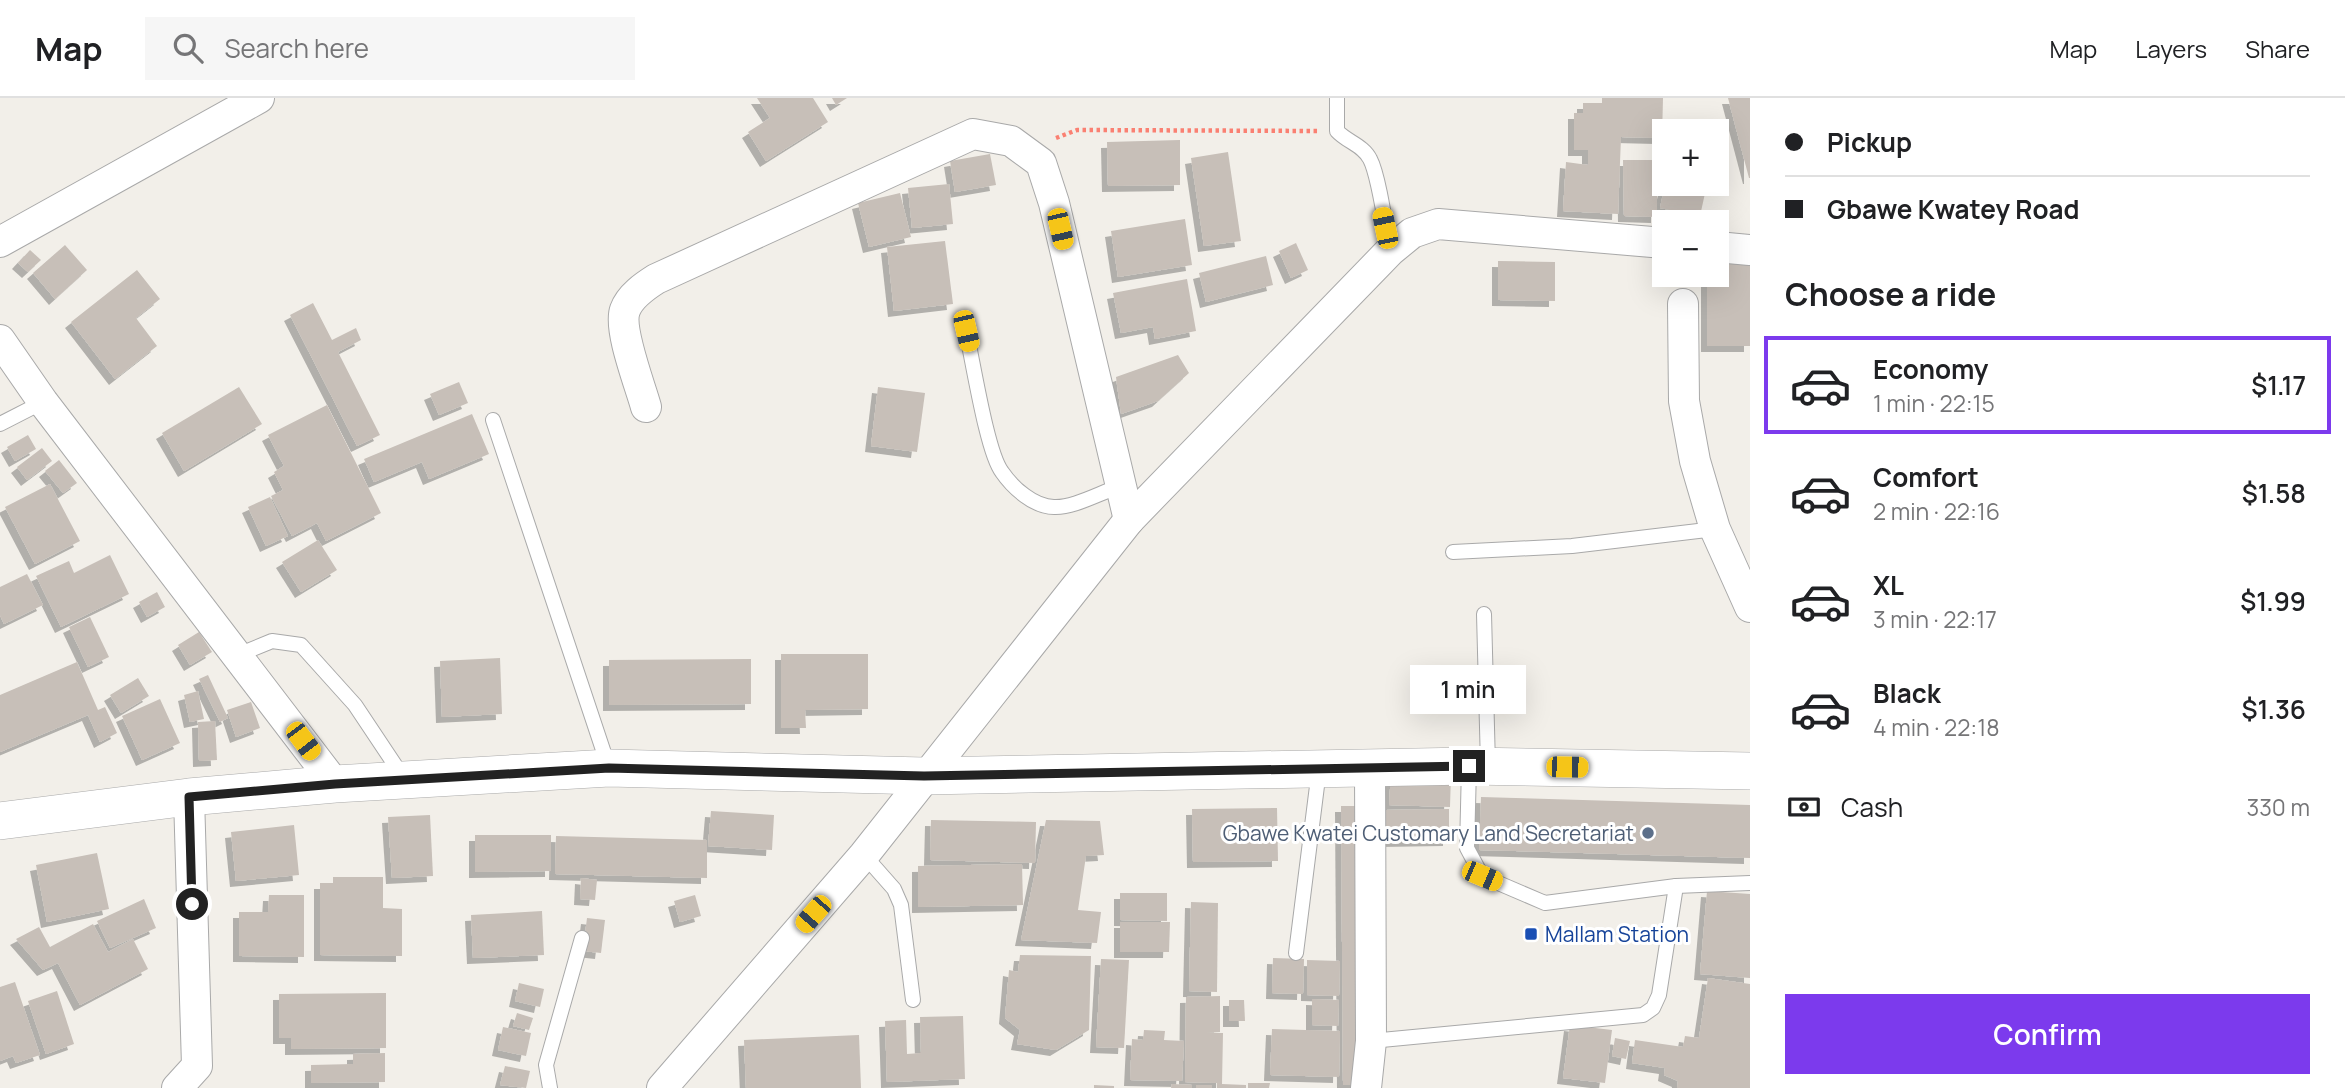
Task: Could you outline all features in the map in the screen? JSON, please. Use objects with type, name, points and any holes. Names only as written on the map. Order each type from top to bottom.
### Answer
[{"type":"street","points":[[0,243],[259,98]]},
{"type":"street","points":[[646,407],[624,324],[625,309],[639,290],[656,279],[972,134],[1012,141],[1041,163],[1054,203],[1129,520]]},
{"type":"street","points":[[662,1088],[864,855],[1129,520],[1390,251],[1412,233],[1438,224],[1652,242]]},
{"type":"street","points":[[1729,248],[1750,250]]},
{"type":"street","points":[[1683,304],[1684,401],[1695,461],[1715,529],[1750,607]]},
{"type":"street","points":[[0,340],[43,402],[335,784]]},
{"type":"street","points":[[0,821],[189,797],[335,784],[609,768],[924,776],[1479,766],[1750,771]]},
{"type":"street","points":[[1366,1088],[1371,1041],[1370,768]]},
{"type":"street","points":[[177,1088],[197,1066],[189,797]]},
{"type":"lane","points":[[1337,98],[1337,131],[1344,139],[1360,147],[1371,159],[1390,251]]},
{"type":"lane","points":[[966,331],[993,453],[1001,472],[1031,501],[1041,506],[1057,508],[1121,486]]},
{"type":"lane","points":[[0,424],[43,402]]},
{"type":"lane","points":[[493,420],[609,768]]},
{"type":"lane","points":[[1454,552],[1572,546],[1715,529]]},
{"type":"lane","points":[[1484,614],[1479,766],[1467,848],[1482,876],[1545,903],[1676,886],[1750,883]]},
{"type":"lane","points":[[238,655],[272,642],[301,645],[355,705],[405,780]]},
{"type":"lane","points":[[1296,953],[1320,769]]},
{"type":"lane","points":[[864,855],[894,889],[901,905],[913,1000]]},
{"type":"lane","points":[[1371,1041],[1643,1015],[1653,1008],[1659,995],[1676,886]]},
{"type":"lane","points":[[550,1088],[546,1065],[582,938]]},
{"type":"path","points":[[1026,152],[1077,130],[1337,131]]},
{"type":"building","points":[[757,98],[813,98],[828,122],[766,161],[748,132],[770,118]]},
{"type":"building","points":[[832,98],[847,98],[836,105]]},
{"type":"building","points":[[1602,98],[1663,98],[1662,119],[1652,119],[1652,138],[1621,137],[1618,214],[1563,211],[1566,162],[1588,165],[1588,150],[1574,150],[1574,113],[1583,113],[1583,103],[1602,103]]},
{"type":"building","points":[[1728,98],[1750,98],[1750,178],[1749,178]]},
{"type":"building","points":[[1180,140],[1180,185],[1108,186],[1107,142]]},
{"type":"building","points":[[1228,152],[1241,241],[1204,246],[1191,158]]},
{"type":"building","points":[[990,154],[996,185],[955,192],[950,161]]},
{"type":"building","points":[[1623,160],[1652,160],[1652,196],[1657,196],[1657,210],[1652,210],[1652,217],[1624,216]]},
{"type":"building","points":[[949,184],[953,224],[912,228],[908,188]]},
{"type":"building","points":[[900,193],[911,237],[869,247],[858,203]]},
{"type":"building","points":[[1662,196],[1704,196],[1701,210],[1660,208]]},
{"type":"building","points":[[1185,219],[1192,265],[1118,277],[1111,231]]},
{"type":"building","points":[[945,241],[953,304],[894,311],[887,247]]},
{"type":"building","points":[[1296,243],[1308,270],[1291,278],[1279,251]]},
{"type":"building","points":[[65,245],[87,270],[55,299],[33,273]]},
{"type":"building","points":[[30,250],[41,260],[28,272],[18,263]]},
{"type":"building","points":[[1729,255],[1750,256],[1750,346],[1707,346],[1707,287],[1729,287]]},
{"type":"building","points":[[1266,256],[1273,285],[1206,302],[1199,273]]},
{"type":"building","points":[[1498,261],[1555,262],[1555,301],[1498,300]]},
{"type":"building","points":[[137,270],[160,299],[136,318],[157,346],[115,379],[71,322]]},
{"type":"building","points":[[1187,279],[1196,331],[1155,339],[1153,327],[1121,333],[1113,293]]},
{"type":"building","points":[[313,303],[332,340],[356,328],[361,340],[338,352],[380,435],[357,446],[290,315]]},
{"type":"building","points":[[1178,355],[1189,373],[1158,401],[1121,414],[1116,377]]},
{"type":"building","points":[[459,382],[468,403],[439,415],[430,394]]},
{"type":"building","points":[[239,387],[262,424],[184,471],[162,433]]},
{"type":"building","points":[[878,387],[925,393],[917,452],[871,446]]},
{"type":"building","points":[[327,405],[381,513],[326,541],[317,523],[292,536],[271,496],[283,490],[274,472],[284,466],[268,435]]},
{"type":"building","points":[[472,414],[489,454],[429,479],[422,462],[374,482],[364,459]]},
{"type":"building","points":[[28,435],[36,449],[15,461],[7,447]]},
{"type":"building","points":[[42,448],[52,461],[27,480],[17,467]]},
{"type":"building","points":[[59,460],[77,483],[63,493],[45,471]]},
{"type":"building","points":[[50,484],[80,541],[35,564],[5,507]]},
{"type":"building","points":[[270,497],[288,536],[266,546],[248,507]]},
{"type":"building","points":[[318,540],[337,570],[301,592],[282,562]]},
{"type":"building","points":[[110,555],[129,594],[61,627],[36,576],[69,561],[74,573]]},
{"type":"building","points":[[27,574],[43,605],[4,624],[0,615],[0,587]]},
{"type":"building","points":[[157,592],[165,607],[147,617],[139,602]]},
{"type":"building","points":[[90,617],[109,657],[88,667],[69,627]]},
{"type":"building","points":[[199,632],[212,652],[190,665],[178,645]]},
{"type":"building","points":[[781,654],[868,654],[868,709],[805,710],[806,728],[781,728]]},
{"type":"building","points":[[500,658],[502,714],[442,717],[440,661]]},
{"type":"building","points":[[751,659],[751,704],[609,705],[609,660]]},
{"type":"building","points":[[77,662],[98,710],[105,707],[117,733],[100,742],[88,715],[0,752],[0,695]]},
{"type":"building","points":[[208,675],[228,718],[220,722],[199,679]]},
{"type":"building","points":[[138,678],[149,696],[121,713],[110,695]]},
{"type":"building","points":[[198,691],[204,719],[190,722],[184,695]]},
{"type":"building","points":[[160,699],[180,743],[142,760],[122,716]]},
{"type":"building","points":[[251,702],[260,728],[236,737],[227,710]]},
{"type":"building","points":[[215,721],[217,760],[199,761],[198,722]]},
{"type":"building","points":[[1391,772],[1451,774],[1450,807],[1389,805]]},
{"type":"building","points":[[1481,797],[1750,805],[1750,858],[1479,850]]},
{"type":"building","points":[[1341,806],[1362,806],[1364,1085],[1343,1085]]},
{"type":"building","points":[[1277,808],[1278,861],[1193,862],[1192,809]]},
{"type":"building","points":[[1449,809],[1449,840],[1386,841],[1386,810]]},
{"type":"building","points":[[711,811],[774,815],[772,850],[708,846]]},
{"type":"building","points":[[430,815],[433,876],[392,878],[388,817]]},
{"type":"building","points":[[931,820],[1036,822],[1035,863],[930,860]]},
{"type":"building","points":[[1046,820],[1100,821],[1104,855],[1086,856],[1078,910],[1101,912],[1097,943],[1021,940]]},
{"type":"building","points":[[294,825],[299,875],[236,881],[231,832]]},
{"type":"building","points":[[475,835],[551,835],[551,871],[475,872]]},
{"type":"building","points":[[556,836],[707,840],[707,878],[555,874]]},
{"type":"building","points":[[97,853],[109,909],[47,922],[36,865]]},
{"type":"building","points":[[1022,864],[1023,905],[918,907],[918,866]]},
{"type":"building","points":[[333,877],[383,877],[383,908],[402,909],[402,956],[320,955],[320,883],[333,883]]},
{"type":"building","points":[[581,878],[597,880],[595,900],[580,899]]},
{"type":"building","points":[[1707,891],[1750,894],[1750,978],[1700,974]]},
{"type":"building","points":[[1120,893],[1167,893],[1167,921],[1120,920]]},
{"type":"building","points":[[269,895],[304,895],[304,957],[239,956],[239,912],[268,912]]},
{"type":"building","points":[[695,895],[701,916],[680,922],[674,901]]},
{"type":"building","points":[[144,899],[156,928],[110,948],[97,921]]},
{"type":"building","points":[[1191,902],[1218,903],[1217,992],[1189,991]]},
{"type":"building","points":[[542,911],[544,955],[473,958],[471,915]]},
{"type":"building","points":[[587,918],[605,920],[601,953],[583,951]]},
{"type":"building","points":[[1120,922],[1170,922],[1169,952],[1120,952]]},
{"type":"building","points":[[93,924],[108,952],[133,939],[148,969],[80,1005],[58,963],[43,970],[16,939],[39,927],[50,947]]},
{"type":"building","points":[[1020,955],[1091,956],[1089,1030],[1056,1050],[1017,1044],[1020,1030],[1005,1018],[1009,970],[1018,972]]},
{"type":"building","points":[[1273,958],[1304,959],[1303,994],[1272,993]]},
{"type":"building","points":[[1101,959],[1129,960],[1124,1048],[1096,1047]]},
{"type":"building","points":[[1307,960],[1340,961],[1339,996],[1307,995]]},
{"type":"building","points":[[1708,978],[1750,984],[1750,1088],[1677,1088],[1678,1081],[1664,1075],[1665,1068],[1632,1063],[1635,1040],[1683,1047],[1685,1036],[1699,1038]]},
{"type":"building","points":[[15,982],[40,1055],[16,1063],[13,1056],[0,1061],[0,987]]},
{"type":"building","points":[[519,983],[544,989],[540,1007],[515,1001]]},
{"type":"building","points":[[57,991],[74,1044],[46,1054],[28,1001]]},
{"type":"building","points":[[386,993],[386,1048],[291,1049],[291,1038],[279,1038],[279,994]]},
{"type":"building","points":[[1220,996],[1220,1032],[1207,1033],[1223,1033],[1222,1084],[1246,1085],[1246,1088],[1217,1088],[1217,1083],[1185,1082],[1186,997]]},
{"type":"building","points":[[1312,999],[1339,1000],[1338,1026],[1312,1025]]},
{"type":"building","points":[[1229,1000],[1244,1000],[1245,1021],[1229,1021]]},
{"type":"building","points":[[517,1013],[533,1018],[529,1030],[513,1026]]},
{"type":"building","points":[[963,1016],[965,1079],[887,1082],[885,1021],[906,1020],[907,1054],[921,1053],[920,1017]]},
{"type":"building","points":[[1570,1025],[1612,1030],[1605,1083],[1563,1078]]},
{"type":"building","points":[[503,1027],[531,1033],[526,1056],[498,1050]]},
{"type":"building","points":[[1272,1029],[1340,1031],[1339,1077],[1270,1075]]},
{"type":"building","points":[[1144,1030],[1165,1031],[1164,1040],[1184,1041],[1182,1081],[1130,1080],[1132,1039],[1143,1040]]},
{"type":"building","points":[[859,1035],[861,1088],[746,1088],[744,1040]]},
{"type":"building","points":[[1615,1038],[1630,1041],[1626,1059],[1612,1056]]},
{"type":"building","points":[[385,1053],[385,1082],[311,1083],[311,1065],[353,1064],[353,1054]]},
{"type":"building","points":[[505,1066],[530,1071],[526,1088],[500,1085]]},
{"type":"building","points":[[1248,1083],[1270,1083],[1269,1088],[1248,1088]]},
{"type":"building","points":[[1172,1084],[1192,1085],[1192,1088],[1171,1088]]},
{"type":"building","points":[[1094,1085],[1114,1086],[1114,1088],[1094,1088]]},
{"type":"building","points":[[1196,1085],[1212,1085],[1212,1088],[1196,1088]]},
{"type":"place","name":"Gbawe Kwatei Customary Land Secretariat","points":[[1648,833]]},
{"type":"place","name":"Mallam Station","points":[[1531,934]]},
{"type":"route","points":[[192,904],[189,797],[335,784],[609,768],[924,776],[1469,766]]}]
